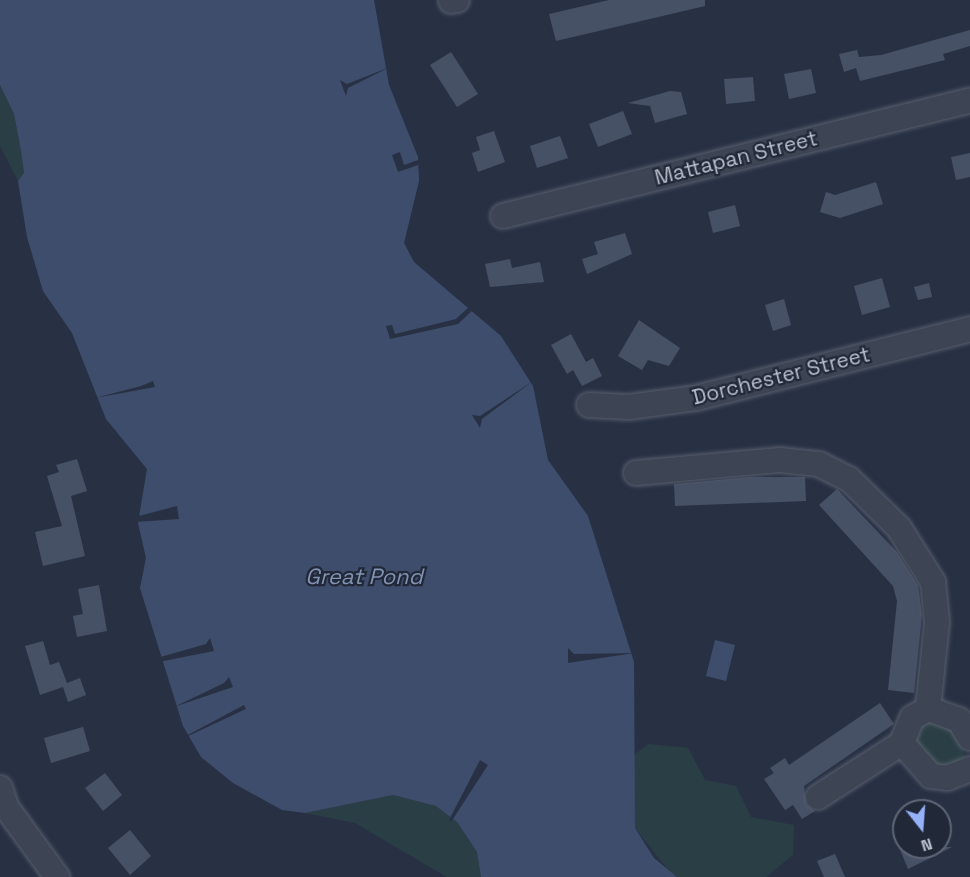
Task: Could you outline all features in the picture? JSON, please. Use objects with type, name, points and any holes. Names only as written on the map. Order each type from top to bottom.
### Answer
[{"type":"street","name":"Mattapan Street","points":[[503,216],[970,100]]},
{"type":"street","name":"Dorchester Street","points":[[589,405],[629,407],[696,398],[970,329]]},
{"type":"street","points":[[636,473],[780,460],[808,461],[849,478],[899,528],[933,582],[937,622],[927,709]]},
{"type":"street","points":[[819,797],[902,742],[912,718],[927,709],[950,714],[970,738]]},
{"type":"street","points":[[902,742],[932,776],[948,778],[970,769]]},
{"type":"street","points":[[0,788],[6,807],[57,877]]},
{"type":"green space","points":[[0,85],[14,114],[21,151],[24,173],[18,181],[0,146]]},
{"type":"green space","points":[[929,715],[960,735],[965,762],[942,770],[914,740],[914,728]]},
{"type":"green space","points":[[649,744],[688,748],[705,780],[736,786],[751,817],[794,825],[793,855],[766,877],[677,877],[669,871],[635,828],[632,765],[635,754]]},
{"type":"green space","points":[[393,795],[436,806],[457,822],[477,852],[481,877],[447,877],[355,823],[305,813]]},
{"type":"water","name":"Great Pond","points":[[0,0],[374,0],[389,85],[418,157],[419,181],[404,243],[414,262],[501,336],[533,386],[548,460],[588,516],[634,662],[635,828],[654,858],[677,877],[481,877],[477,852],[457,822],[436,806],[393,795],[305,813],[282,810],[233,783],[201,757],[183,726],[140,588],[146,558],[138,523],[147,469],[106,419],[72,333],[43,291],[27,237],[18,181],[24,173],[21,151],[14,114],[0,85]]},
{"type":"water","points":[[715,640],[735,645],[726,681],[706,676]]},
{"type":"pier","points":[[390,67],[348,88],[346,96],[340,80],[347,84]]},
{"type":"pier","points":[[400,152],[404,165],[421,159],[421,164],[398,172],[392,155]]},
{"type":"pier","points":[[471,305],[474,309],[458,324],[390,339],[386,326],[392,325],[395,334],[456,319]]},
{"type":"pier","points":[[153,381],[155,387],[95,398],[141,386]]},
{"type":"pier","points":[[533,381],[482,419],[480,428],[472,415],[480,416]]},
{"type":"pier","points":[[177,506],[179,519],[135,522],[135,517]]},
{"type":"pier","points":[[210,638],[214,651],[159,662],[157,658],[206,644]]},
{"type":"pier","points":[[568,648],[574,654],[635,653],[568,663]]},
{"type":"pier","points":[[229,677],[233,687],[174,707],[224,683]]},
{"type":"pier","points":[[244,705],[246,709],[184,738],[184,737]]},
{"type":"pier","points":[[480,760],[488,765],[451,822],[449,820]]},
{"type":"building","points":[[609,0],[705,0],[705,6],[556,41],[549,14]]},
{"type":"building","points":[[970,30],[970,46],[943,54],[945,60],[860,81],[856,68],[844,72],[839,54],[857,50],[859,57],[881,55]]},
{"type":"building","points":[[451,52],[478,94],[457,107],[430,65]]},
{"type":"building","points":[[811,69],[816,93],[789,99],[784,74]]},
{"type":"building","points":[[753,77],[755,101],[726,104],[724,79]]},
{"type":"building","points":[[670,91],[681,92],[687,114],[655,123],[650,106],[628,103]]},
{"type":"building","points":[[623,111],[632,134],[598,147],[589,124]]},
{"type":"building","points":[[494,131],[505,162],[478,172],[472,153],[480,150],[476,137]]},
{"type":"building","points":[[560,136],[568,158],[537,168],[530,146]]},
{"type":"building","points":[[970,153],[970,177],[956,180],[951,157]]},
{"type":"building","points":[[876,182],[883,204],[840,218],[820,212],[826,192],[835,195]]},
{"type":"building","points":[[735,205],[740,226],[713,233],[708,212]]},
{"type":"building","points":[[625,233],[632,254],[587,274],[582,259],[598,254],[594,242]]},
{"type":"building","points":[[510,259],[512,268],[540,262],[544,282],[490,287],[485,264]]},
{"type":"building","points":[[882,278],[890,307],[862,315],[854,286]]},
{"type":"building","points":[[929,283],[932,297],[918,300],[914,287]]},
{"type":"building","points":[[784,299],[791,325],[773,331],[765,305]]},
{"type":"building","points":[[639,320],[680,348],[669,366],[648,360],[642,370],[618,356]]},
{"type":"building","points":[[571,334],[586,362],[593,358],[602,376],[582,386],[573,370],[567,374],[551,345]]},
{"type":"building","points":[[77,459],[87,491],[71,496],[85,556],[43,566],[35,532],[62,526],[47,476],[59,472],[56,465]]},
{"type":"building","points":[[750,477],[805,477],[806,501],[675,506],[674,484]]},
{"type":"building","points":[[837,489],[897,552],[918,585],[922,615],[914,693],[888,690],[897,601],[893,586],[819,505]]},
{"type":"building","points":[[99,585],[107,631],[77,637],[73,616],[83,614],[78,589]]},
{"type":"building","points":[[43,641],[50,665],[59,662],[67,683],[80,678],[86,695],[68,702],[63,687],[40,695],[25,646]]},
{"type":"building","points":[[880,703],[894,724],[804,786],[806,804],[815,811],[802,819],[793,805],[785,810],[764,779],[774,773],[770,768],[785,758],[789,765]]},
{"type":"building","points":[[83,727],[90,751],[51,763],[44,738]]},
{"type":"building","points":[[105,773],[122,795],[103,811],[85,788]]},
{"type":"building","points":[[130,830],[151,856],[130,875],[108,848]]},
{"type":"building","points":[[835,854],[845,877],[824,877],[817,861]]},
{"type":"building","points":[[904,859],[928,859],[908,869]]}]
